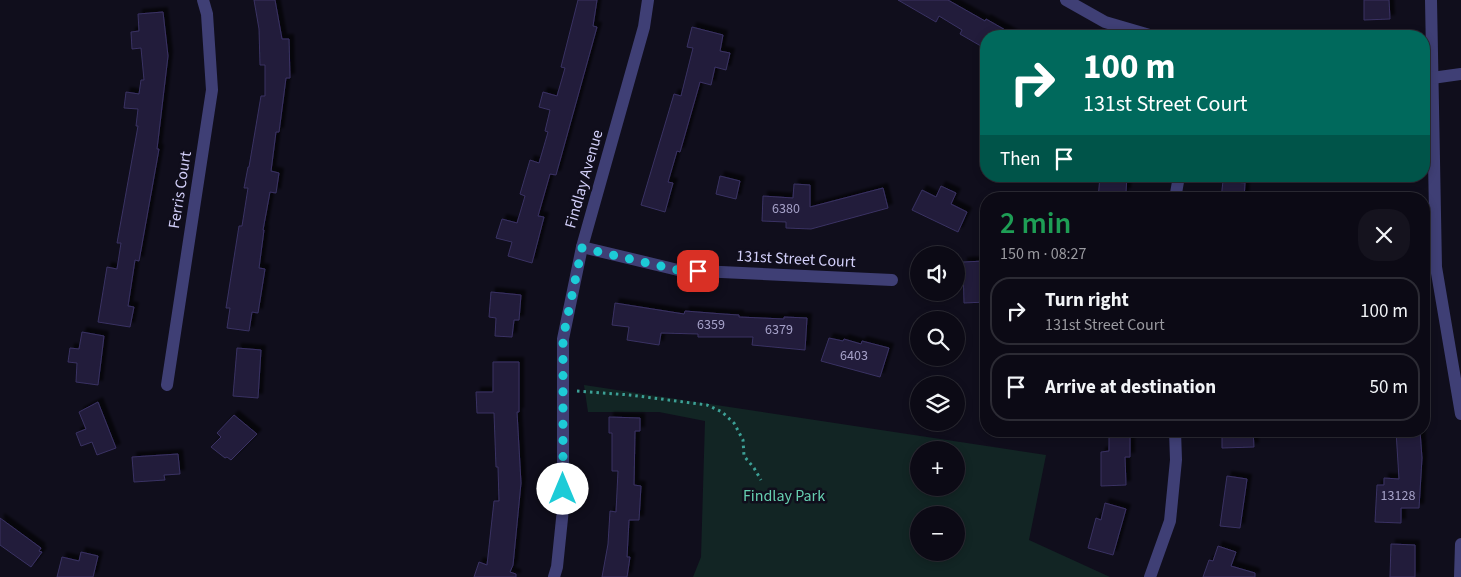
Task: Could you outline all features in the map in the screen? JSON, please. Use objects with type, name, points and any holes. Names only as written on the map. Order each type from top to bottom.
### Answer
[{"type":"street","name":"Ferris Court","points":[[167,385],[212,90],[207,14],[204,0]]},
{"type":"street","name":"Findlay Avenue","points":[[554,577],[557,567],[563,509],[563,338],[582,248],[644,27],[648,0]]},
{"type":"street","points":[[1066,0],[1105,22],[1132,30]]},
{"type":"street","points":[[1430,30],[1431,0]]},
{"type":"street","points":[[1430,78],[1461,74]]},
{"type":"street","points":[[1430,125],[1436,267],[1461,414]]},
{"type":"street","name":"131st Street Court","points":[[582,248],[678,270],[892,280]]},
{"type":"street","points":[[1150,577],[1170,521],[1176,460],[1175,437]]},
{"type":"street","points":[[1460,577],[1461,544]]},
{"type":"path","points":[[564,390],[630,395],[707,405],[722,412],[734,424],[743,440],[744,456],[761,480]]},
{"type":"green space","name":"Findlay Park","points":[[584,385],[954,441],[910,441],[910,496],[965,496],[965,443],[1046,455],[1029,540],[1110,577],[693,577],[701,557],[705,421],[659,412],[588,412]]},
{"type":"building","points":[[254,0],[275,0],[282,39],[289,39],[290,78],[286,78],[279,132],[276,132],[271,171],[279,173],[276,193],[270,192],[263,230],[259,268],[265,269],[258,313],[252,312],[249,331],[227,328],[230,308],[226,308],[239,226],[242,226],[248,188],[244,188],[261,96],[265,96],[265,65],[260,65],[259,29]]},
{"type":"building","points":[[578,0],[597,0],[593,26],[597,27],[556,175],[550,174],[538,216],[544,217],[532,263],[508,256],[512,242],[496,238],[502,219],[517,223],[525,196],[520,194],[530,160],[539,163],[548,132],[545,131],[550,110],[539,107],[543,92],[557,96],[565,68],[561,67]]},
{"type":"building","points":[[898,0],[948,0],[1005,30],[980,30],[980,46],[960,34],[962,30],[939,16],[936,22]]},
{"type":"building","points":[[1364,0],[1389,0],[1390,19],[1364,20]]},
{"type":"building","points":[[163,12],[168,56],[157,149],[159,149],[139,261],[135,260],[128,306],[134,307],[130,327],[98,322],[107,267],[117,269],[121,243],[117,243],[138,126],[136,126],[138,109],[124,108],[126,92],[139,94],[141,80],[144,80],[141,48],[132,49],[131,32],[139,31],[138,14]]},
{"type":"building","points":[[692,27],[723,35],[720,51],[730,53],[726,70],[715,67],[711,85],[700,82],[680,152],[677,151],[668,182],[673,183],[665,212],[641,205],[674,94],[681,96],[693,48],[687,47]]},
{"type":"building","points":[[720,176],[740,181],[736,199],[716,194]]},
{"type":"building","points":[[1099,182],[1127,182],[1126,192],[1099,192]]},
{"type":"building","points":[[1223,182],[1245,183],[1244,192],[1222,192]]},
{"type":"building","points":[[794,184],[810,185],[810,207],[883,188],[888,208],[811,229],[786,228],[786,222],[762,221],[763,196],[793,198]]},
{"type":"building","points":[[941,186],[956,193],[951,204],[967,212],[958,232],[912,210],[922,190],[936,197]]},
{"type":"building","points":[[980,261],[980,302],[964,303],[965,262]]},
{"type":"building","points":[[491,292],[521,295],[519,320],[514,320],[512,337],[495,336],[496,318],[489,317]]},
{"type":"building","points":[[615,303],[684,314],[685,311],[739,315],[739,317],[807,318],[805,350],[752,345],[753,337],[698,337],[698,334],[661,333],[659,345],[627,340],[629,327],[612,325]]},
{"type":"building","points":[[82,332],[104,336],[98,385],[76,382],[77,363],[68,362],[70,348],[79,349]]},
{"type":"building","points":[[829,338],[843,341],[844,339],[861,344],[862,341],[889,348],[880,377],[821,361]]},
{"type":"building","points":[[237,348],[261,350],[258,398],[233,396]]},
{"type":"building","points":[[493,362],[519,362],[519,412],[517,412],[521,483],[513,565],[510,572],[516,574],[516,577],[474,577],[479,562],[487,565],[494,501],[499,501],[494,413],[477,413],[476,392],[493,392]]},
{"type":"building","points":[[98,402],[116,448],[97,455],[92,442],[81,446],[76,433],[86,429],[79,412]]},
{"type":"building","points":[[234,415],[257,434],[231,460],[227,457],[225,458],[211,447],[221,437],[217,433]]},
{"type":"building","points":[[609,417],[640,418],[640,431],[635,431],[634,485],[641,486],[639,520],[629,520],[627,557],[630,557],[627,577],[602,577],[608,544],[610,511],[616,512],[618,471],[612,471],[612,433],[609,433]]},
{"type":"building","points":[[1109,437],[1130,437],[1130,457],[1125,457],[1126,485],[1101,486],[1101,452],[1109,451]]},
{"type":"building","points":[[1222,437],[1253,437],[1254,447],[1222,448]]},
{"type":"building","points":[[1396,437],[1420,437],[1422,458],[1419,508],[1401,508],[1401,523],[1375,522],[1377,485],[1384,485],[1384,478],[1399,479]]},
{"type":"building","points":[[178,454],[180,474],[164,475],[165,480],[134,482],[132,457]]},
{"type":"building","points":[[1227,476],[1247,479],[1240,528],[1220,526]]},
{"type":"building","points":[[1105,503],[1126,509],[1113,555],[1088,548],[1096,518],[1101,520]]},
{"type":"building","points":[[0,518],[41,548],[39,551],[42,552],[31,567],[0,545]]},
{"type":"building","points":[[1391,544],[1415,545],[1415,577],[1390,577]]},
{"type":"building","points":[[1218,546],[1236,552],[1231,566],[1255,573],[1255,577],[1203,577],[1209,560],[1213,561]]},
{"type":"building","points":[[81,552],[98,556],[93,577],[57,577],[62,557],[79,561]]},
{"type":"route","points":[[563,489],[563,338],[582,248],[678,270],[698,271]]}]
